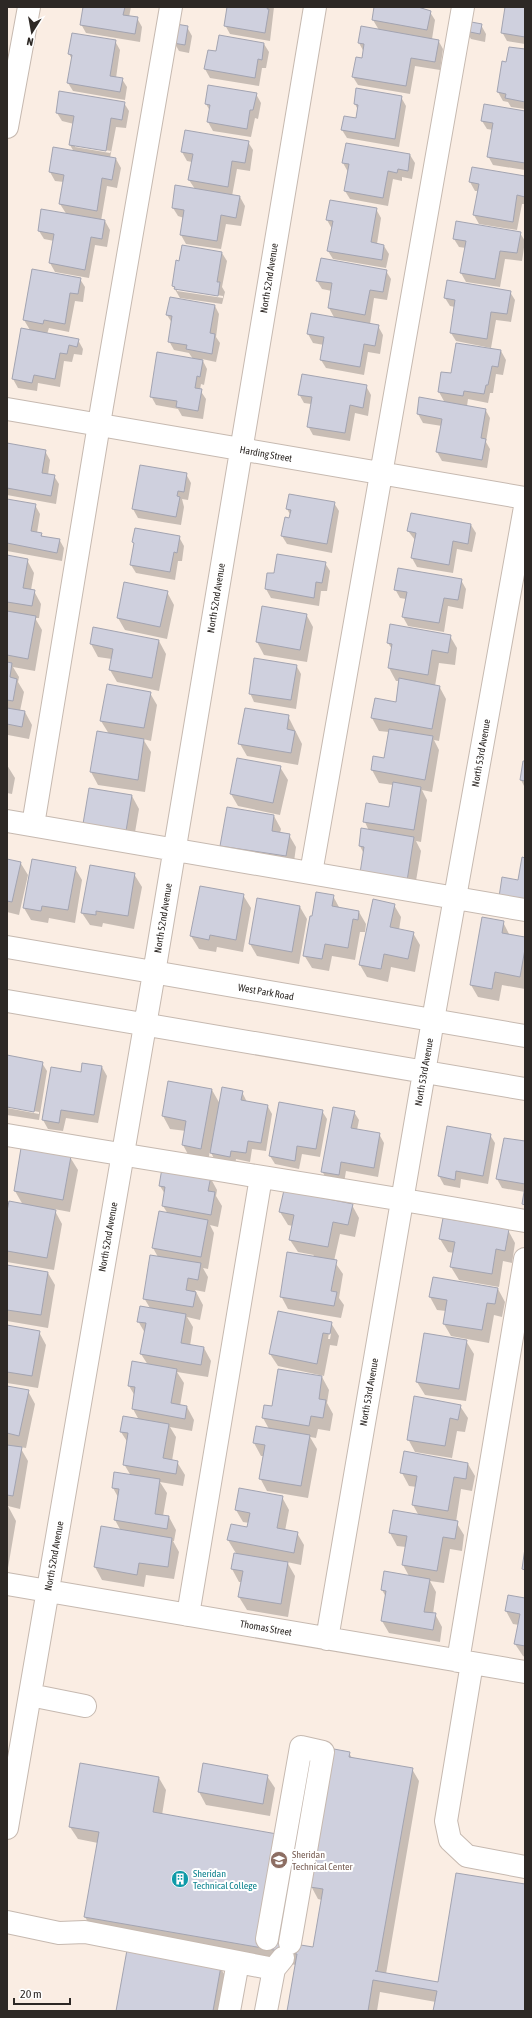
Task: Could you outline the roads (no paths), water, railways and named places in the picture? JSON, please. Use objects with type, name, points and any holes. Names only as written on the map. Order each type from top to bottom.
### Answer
[{"type":"street","points":[[7,127],[29,7]]},
{"type":"street","points":[[33,825],[99,425],[171,7]]},
{"type":"street","name":"North 52nd Avenue","points":[[7,1828],[154,973],[315,7]]},
{"type":"street","points":[[311,873],[463,7]]},
{"type":"street","name":"Harding Street","points":[[7,409],[525,498]]},
{"type":"street","name":"North 53rd Avenue","points":[[327,1639],[432,1020],[525,506]]},
{"type":"street","points":[[7,821],[525,910]]},
{"type":"street","name":"West Park Road","points":[[7,947],[525,1036]]},
{"type":"street","points":[[7,1001],[525,1089]]},
{"type":"street","points":[[7,1135],[122,1155],[402,1199],[525,1221]]},
{"type":"street","points":[[188,1615],[261,1177]]},
{"type":"street","points":[[525,1260],[465,1662],[446,1821],[450,1840],[467,1856],[525,1867]]},
{"type":"street","name":"Thomas Street","points":[[7,1584],[525,1672]]},
{"type":"street","points":[[30,1695],[85,1706]]},
{"type":"street","points":[[7,1922],[59,1933],[85,1932],[238,1962],[269,1952],[289,1948],[323,1752],[301,1747],[269,1952],[266,2011]]},
{"type":"street","points":[[229,2011],[238,1962]]},
{"type":"place","name":"Sheridan Technical Center","points":[[279,1860]]},
{"type":"place","name":"Sheridan Technical College","points":[[180,1879]]}]
